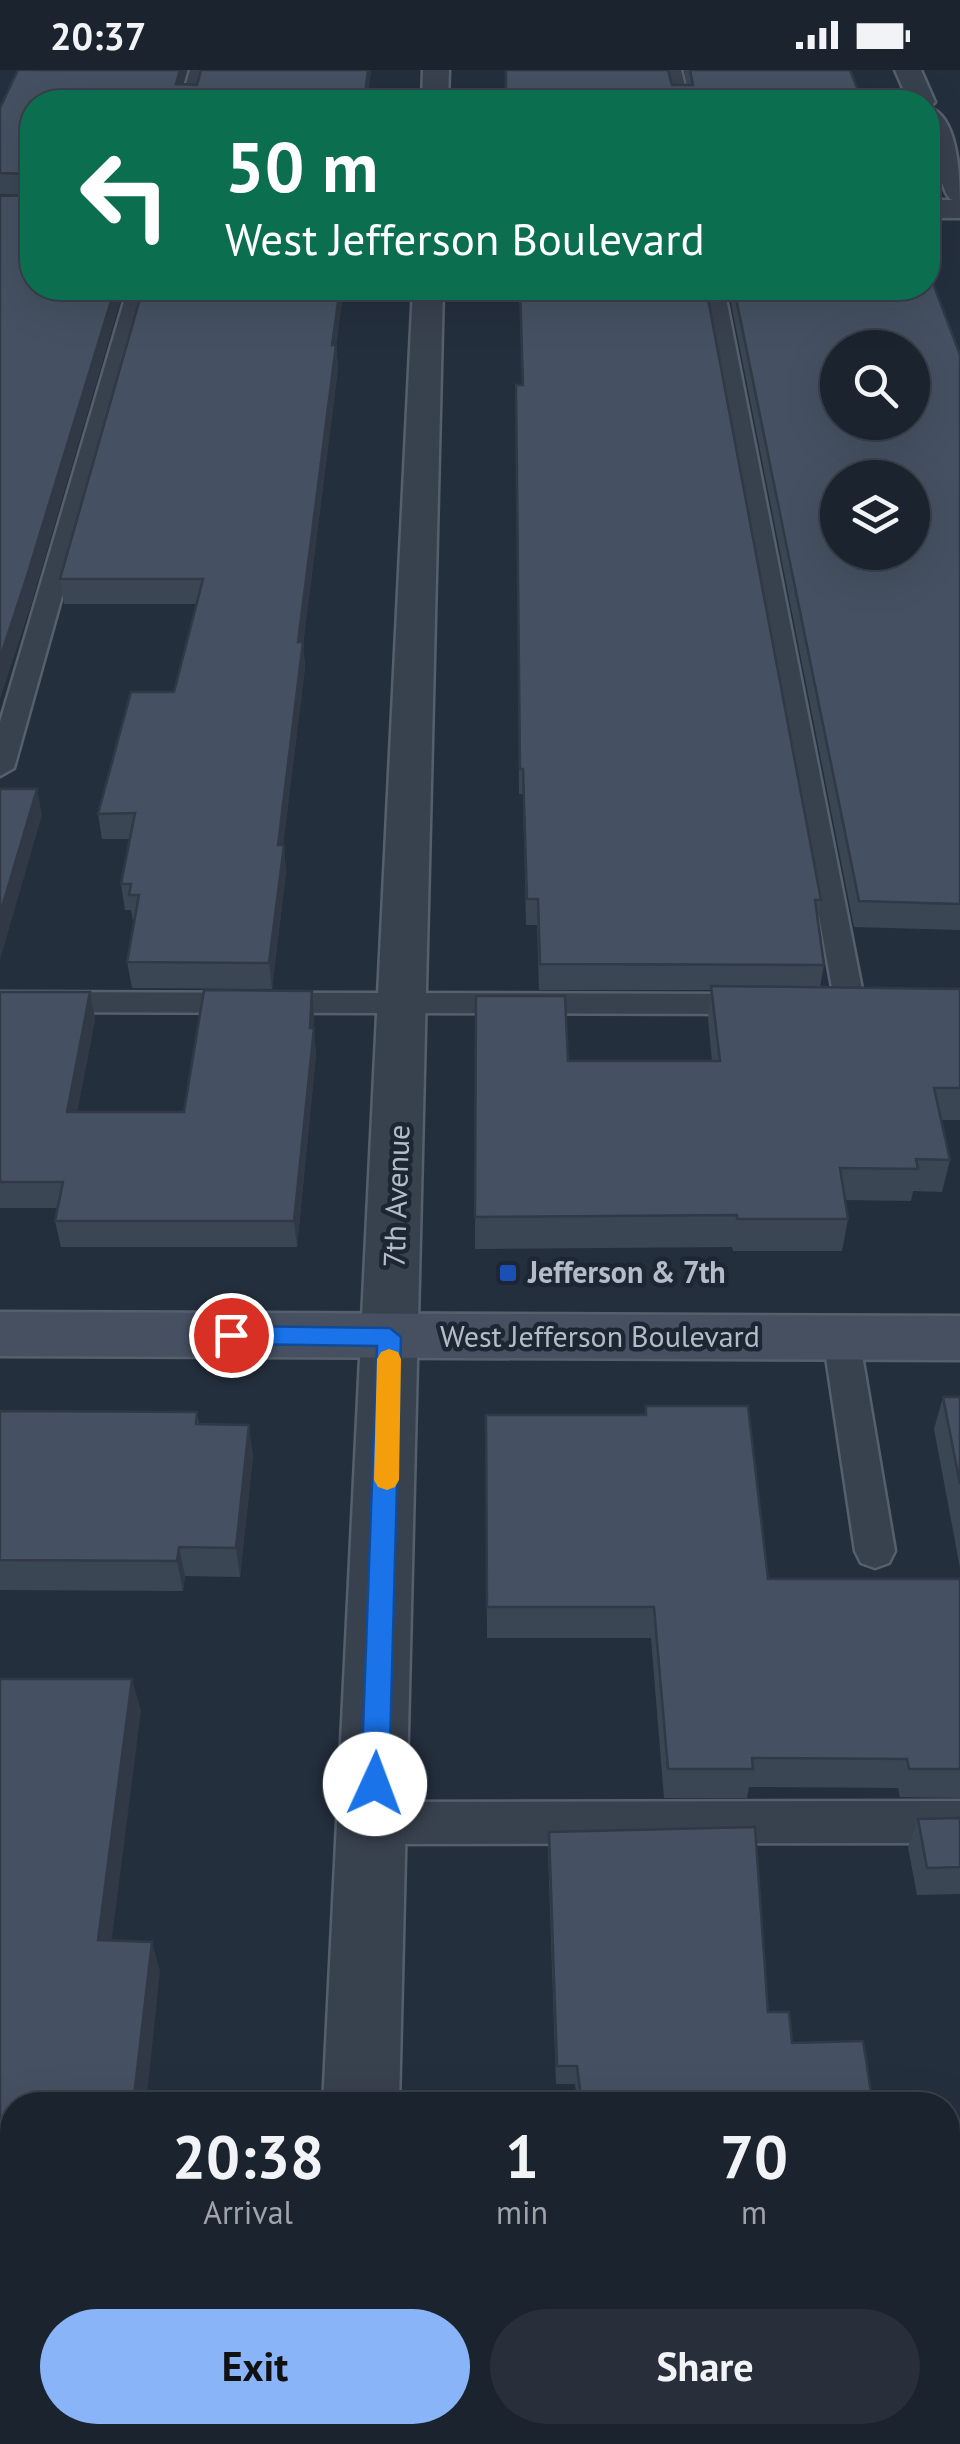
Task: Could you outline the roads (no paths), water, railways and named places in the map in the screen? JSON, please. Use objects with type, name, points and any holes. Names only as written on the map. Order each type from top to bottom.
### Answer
[{"type":"main road","name":"West Jefferson Boulevard","points":[[0,1334],[960,1338]]},
{"type":"street","points":[[940,145],[960,193]]},
{"type":"street","name":"7th Avenue","points":[[362,2092],[428,300]]},
{"type":"lane","points":[[0,768],[135,300]]},
{"type":"lane","points":[[716,300],[850,1004]]},
{"type":"lane","points":[[0,1002],[886,1004]]},
{"type":"lane","points":[[841,1337],[875,1551]]},
{"type":"lane","points":[[373,1823],[960,1822]]},
{"type":"place","name":"Jefferson & 7th","points":[[508,1273]]}]
